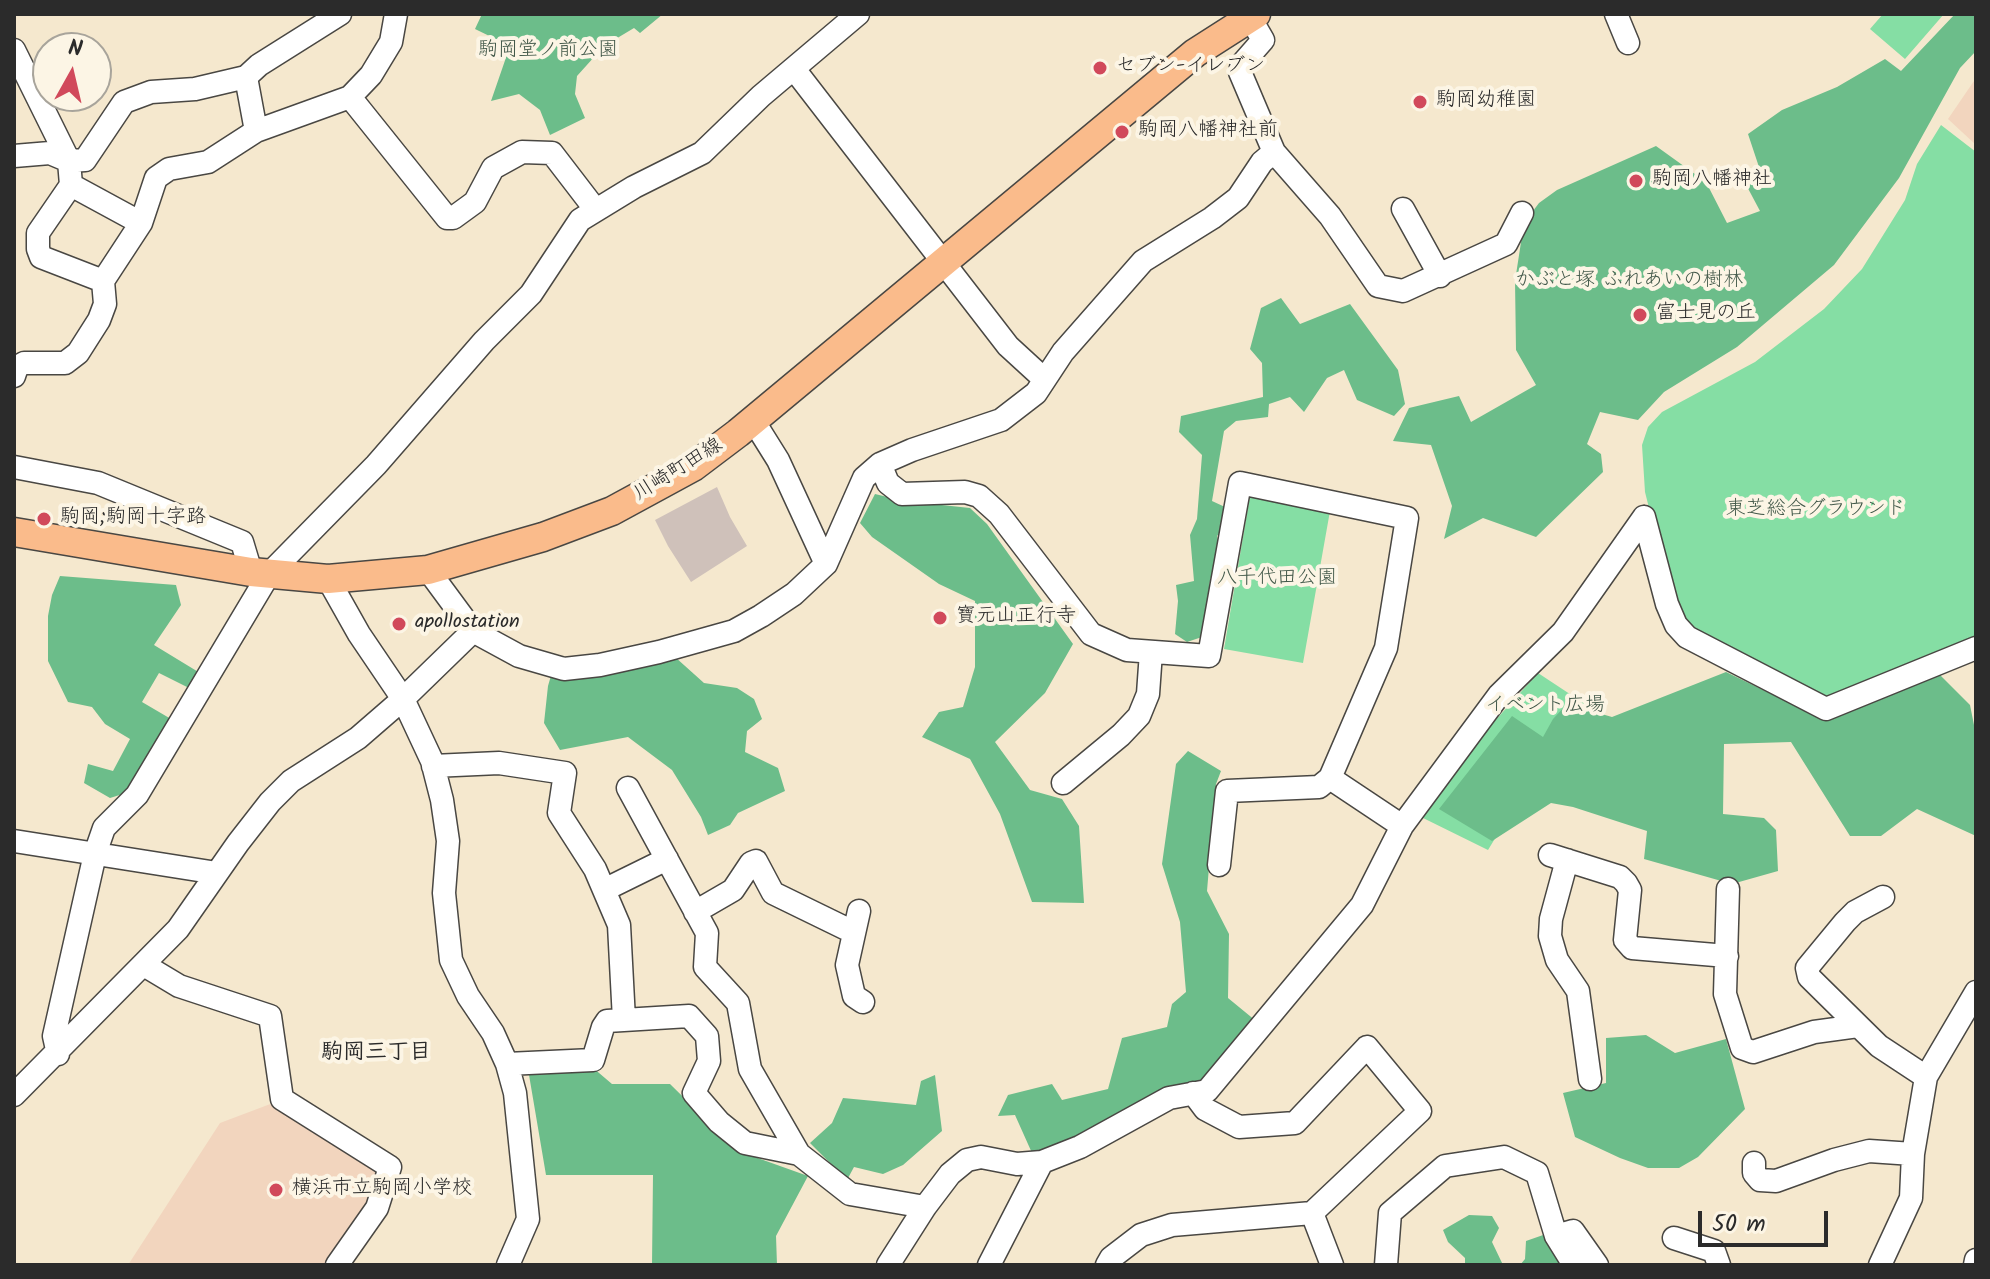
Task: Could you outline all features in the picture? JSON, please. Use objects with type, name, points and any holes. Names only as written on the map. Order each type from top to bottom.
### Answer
[{"type":"main road","name":"川崎町田線","points":[[14,532],[260,573],[328,579],[428,570],[543,537],[612,511],[693,467],[1195,53],[1252,15]]},
{"type":"street","points":[[14,156],[50,153],[69,161],[85,160],[124,102],[151,92],[195,89],[246,77],[259,65],[340,14]]},
{"type":"street","points":[[14,376],[17,367],[24,363],[65,363],[78,353],[99,320],[105,304],[103,281],[141,223],[156,178],[169,169],[208,162],[256,131],[350,97],[371,75],[391,42],[396,14]]},
{"type":"street","points":[[58,1054],[54,1036],[95,854],[104,828],[137,795],[260,573],[368,473],[484,341],[531,294],[580,220],[595,209],[702,153],[858,14]]},
{"type":"street","points":[[1616,14],[1628,43]]},
{"type":"street","points":[[1252,15],[1263,40],[1242,64],[1240,72],[1274,152],[1330,216],[1378,286],[1403,291],[1506,244],[1522,213]]},
{"type":"street","points":[[14,50],[69,161],[71,185],[38,233],[41,257],[103,281]]},
{"type":"street","points":[[794,69],[1008,346],[1044,379]]},
{"type":"street","points":[[246,77],[256,131]]},
{"type":"street","points":[[350,97],[447,218],[453,218],[475,202],[493,168],[522,152],[552,153],[595,209]]},
{"type":"street","points":[[428,570],[473,631],[519,656],[564,669],[600,665],[734,631],[794,594],[826,564],[864,478],[880,464],[1001,420],[1036,393],[1063,352],[1143,261],[1238,198],[1262,162],[1274,152]]},
{"type":"street","points":[[71,185],[141,223]]},
{"type":"street","points":[[1403,209],[1440,276]]},
{"type":"street","points":[[753,420],[778,460],[826,564]]},
{"type":"street","points":[[880,464],[888,483],[902,494],[965,492],[979,496],[999,514],[1091,634],[1127,650],[1209,656],[1240,483],[1407,518],[1386,648],[1330,778],[1319,787],[1227,791],[1219,865]]},
{"type":"street","points":[[14,467],[98,483],[242,542],[260,573]]},
{"type":"street","points":[[888,1265],[925,1207],[950,1174],[967,1160],[981,1157],[1017,1164],[1042,1162],[1080,1147],[1169,1098],[1207,1091],[1362,905],[1402,826],[1499,695],[1563,632],[1644,517],[1667,604],[1681,631],[1687,637],[1826,709],[1976,648]]},
{"type":"street","points":[[328,579],[359,634],[403,699],[433,766],[442,800],[448,841],[444,893],[451,960],[468,996],[493,1033],[507,1064],[515,1093],[528,1219],[508,1265]]},
{"type":"street","points":[[14,1095],[58,1054],[178,929],[270,802],[291,781],[358,738],[473,631]]},
{"type":"street","points":[[1063,783],[1139,716],[1148,694],[1151,652]]},
{"type":"street","points":[[433,766],[499,763],[565,773],[559,813],[595,869],[619,925],[624,1020]]},
{"type":"street","points":[[1330,778],[1402,826]]},
{"type":"street","points":[[628,788],[707,933],[705,967],[738,1003],[750,1069],[799,1154],[850,1194],[925,1207]]},
{"type":"street","points":[[14,841],[217,873]]},
{"type":"street","points":[[1590,1079],[1578,991],[1557,960],[1550,936],[1559,858],[1620,877],[1626,883],[1630,890],[1625,940],[1632,948],[1727,956]]},
{"type":"street","points":[[604,890],[667,859]]},
{"type":"street","points":[[695,912],[733,890],[751,863],[756,861],[773,893],[856,921],[847,965],[854,996],[863,1002]]},
{"type":"street","points":[[1728,889],[1725,994],[1742,1048],[1753,1052],[1814,1032],[1858,1026]]},
{"type":"street","points":[[1883,897],[1855,912],[1807,968],[1809,977],[1879,1046],[1926,1077]]},
{"type":"street","points":[[144,965],[179,986],[270,1016],[282,1099],[390,1167],[377,1208],[337,1265]]},
{"type":"street","points":[[1880,1265],[1911,1198],[1913,1154],[1926,1077],[1976,992]]},
{"type":"street","points":[[507,1064],[593,1060],[607,1021],[689,1016],[707,1036],[709,1061],[694,1093],[719,1122],[745,1143],[799,1154]]},
{"type":"street","points":[[1108,1265],[1111,1258],[1141,1235],[1172,1225],[1312,1213],[1420,1111],[1367,1047],[1295,1123],[1239,1127],[1205,1109],[1193,1093]]},
{"type":"street","points":[[1754,1163],[1754,1173],[1760,1180],[1776,1181],[1869,1151],[1913,1154]]},
{"type":"street","points":[[1386,1265],[1390,1213],[1445,1166],[1504,1157],[1537,1173],[1556,1236],[1574,1265]]},
{"type":"street","points":[[989,1265],[1042,1162]]},
{"type":"street","points":[[1312,1213],[1332,1265]]},
{"type":"street","points":[[1556,1236],[1573,1231],[1597,1265]]},
{"type":"street","points":[[1674,1238],[1714,1251],[1719,1265]]},
{"type":"shaded area","points":[[1976,78],[1976,145],[1948,119]]},
{"type":"shaded area","points":[[717,487],[747,546],[691,582],[655,520]]},
{"type":"shaded area","name":"横浜市立駒岡小学校","points":[[273,1103],[381,1172],[369,1207],[328,1265],[128,1265],[220,1123]]},
{"type":"green space","name":"駒岡堂ノ前公園","points":[[482,14],[663,14],[640,33],[634,28],[604,46],[577,76],[575,94],[585,118],[550,135],[540,110],[519,94],[491,101],[510,46],[475,29]]},
{"type":"green space","points":[[1883,14],[1944,14],[1905,59],[1870,29]]},
{"type":"green space","name":"かぶと塚 ふれあいの樹林","points":[[1955,14],[1976,14],[1976,51],[1960,68],[1899,178],[1834,265],[1737,347],[1664,392],[1638,420],[1600,412],[1587,444],[1601,454],[1603,472],[1536,537],[1483,518],[1444,539],[1452,506],[1431,445],[1393,441],[1409,408],[1459,396],[1471,422],[1536,385],[1516,350],[1515,281],[1524,223],[1539,203],[1557,190],[1656,146],[1706,182],[1727,223],[1760,211],[1743,179],[1761,173],[1748,134],[1782,110],[1837,87],[1885,59],[1901,71]]},
{"type":"green space","name":"東芝総合グラウンド","points":[[1941,125],[1976,152],[1976,641],[1823,703],[1685,630],[1675,612],[1645,492],[1642,445],[1648,427],[1662,412],[1755,362],[1824,309],[1862,269],[1905,200],[1917,164]]},
{"type":"green space","points":[[1281,298],[1300,324],[1350,304],[1398,370],[1405,404],[1394,416],[1357,400],[1344,370],[1327,378],[1304,412],[1290,397],[1269,404],[1268,417],[1236,421],[1224,431],[1212,501],[1225,507],[1228,522],[1217,536],[1219,545],[1202,637],[1187,642],[1175,634],[1176,585],[1194,581],[1190,535],[1197,519],[1202,455],[1179,432],[1181,416],[1263,397],[1262,363],[1250,349],[1261,308]]},
{"type":"green space","points":[[875,494],[904,501],[970,508],[987,524],[1073,644],[1045,693],[995,742],[1030,790],[1062,799],[1079,826],[1084,903],[1032,902],[1000,814],[970,759],[922,737],[939,712],[963,707],[975,667],[975,601],[939,584],[872,537],[860,523]]},
{"type":"green space","name":"八千代田公園","points":[[1250,496],[1330,511],[1303,663],[1224,649]]},
{"type":"green space","points":[[60,576],[176,585],[181,605],[154,645],[200,673],[189,688],[159,673],[142,702],[171,719],[126,793],[110,798],[84,783],[88,764],[113,771],[130,739],[105,724],[92,707],[68,702],[48,661],[48,616]]},
{"type":"green space","points":[[675,657],[704,683],[737,688],[754,699],[762,719],[747,731],[745,752],[778,768],[785,791],[738,813],[730,825],[708,835],[701,817],[672,770],[628,737],[560,750],[544,723],[552,672]]},
{"type":"green space","points":[[1726,672],[1819,717],[1939,674],[1970,705],[1976,735],[1976,836],[1917,809],[1881,836],[1850,836],[1791,742],[1724,744],[1723,814],[1764,818],[1776,830],[1778,871],[1732,884],[1644,859],[1647,831],[1573,807],[1551,803],[1492,841],[1439,809],[1512,716],[1543,737],[1553,719],[1567,704],[1612,717]]},
{"type":"green space","name":"イベント広場","points":[[1538,673],[1588,706],[1558,735],[1488,850],[1419,816],[1464,755]]},
{"type":"green space","points":[[1188,751],[1221,771],[1216,784],[1207,891],[1229,934],[1228,998],[1256,1021],[1208,1082],[1064,1145],[1032,1153],[1015,1115],[998,1116],[1008,1095],[1052,1084],[1062,1100],[1108,1089],[1122,1038],[1167,1027],[1172,1004],[1186,992],[1180,922],[1162,864],[1176,764]]},
{"type":"green space","points":[[1646,1035],[1675,1053],[1726,1039],[1745,1109],[1698,1157],[1679,1168],[1648,1168],[1575,1137],[1563,1093],[1606,1083],[1606,1038]]},
{"type":"green space","points":[[592,1067],[612,1084],[670,1084],[738,1151],[808,1176],[776,1236],[777,1265],[652,1265],[653,1175],[546,1175],[528,1069]]},
{"type":"green space","points":[[935,1075],[942,1131],[903,1165],[883,1174],[854,1167],[847,1180],[810,1143],[832,1123],[843,1098],[916,1105],[921,1081]]},
{"type":"green space","points":[[1469,1215],[1492,1216],[1499,1228],[1492,1242],[1503,1265],[1465,1265],[1465,1258],[1448,1242],[1443,1230]]},
{"type":"green space","points":[[1546,1234],[1568,1265],[1520,1265],[1525,1259],[1526,1241]]},
{"type":"place","name":"セブン-イレブン","points":[[1100,68]]},
{"type":"place","name":"駒岡幼稚園","points":[[1420,102]]},
{"type":"place","name":"駒岡八幡神社前","points":[[1122,132]]},
{"type":"place","name":"駒岡八幡神社","points":[[1636,181]]},
{"type":"place","name":"富士見の丘","points":[[1640,315]]},
{"type":"place","name":"駒岡;駒岡十字路","points":[[44,519]]},
{"type":"place","name":"寶元山正行寺","points":[[940,618]]},
{"type":"place","name":"apollostation","points":[[399,624]]},
{"type":"place","name":"横浜市立駒岡小学校","points":[[276,1190]]},
{"type":"district","name":"駒岡三丁目","points":[[376,1054]]}]
